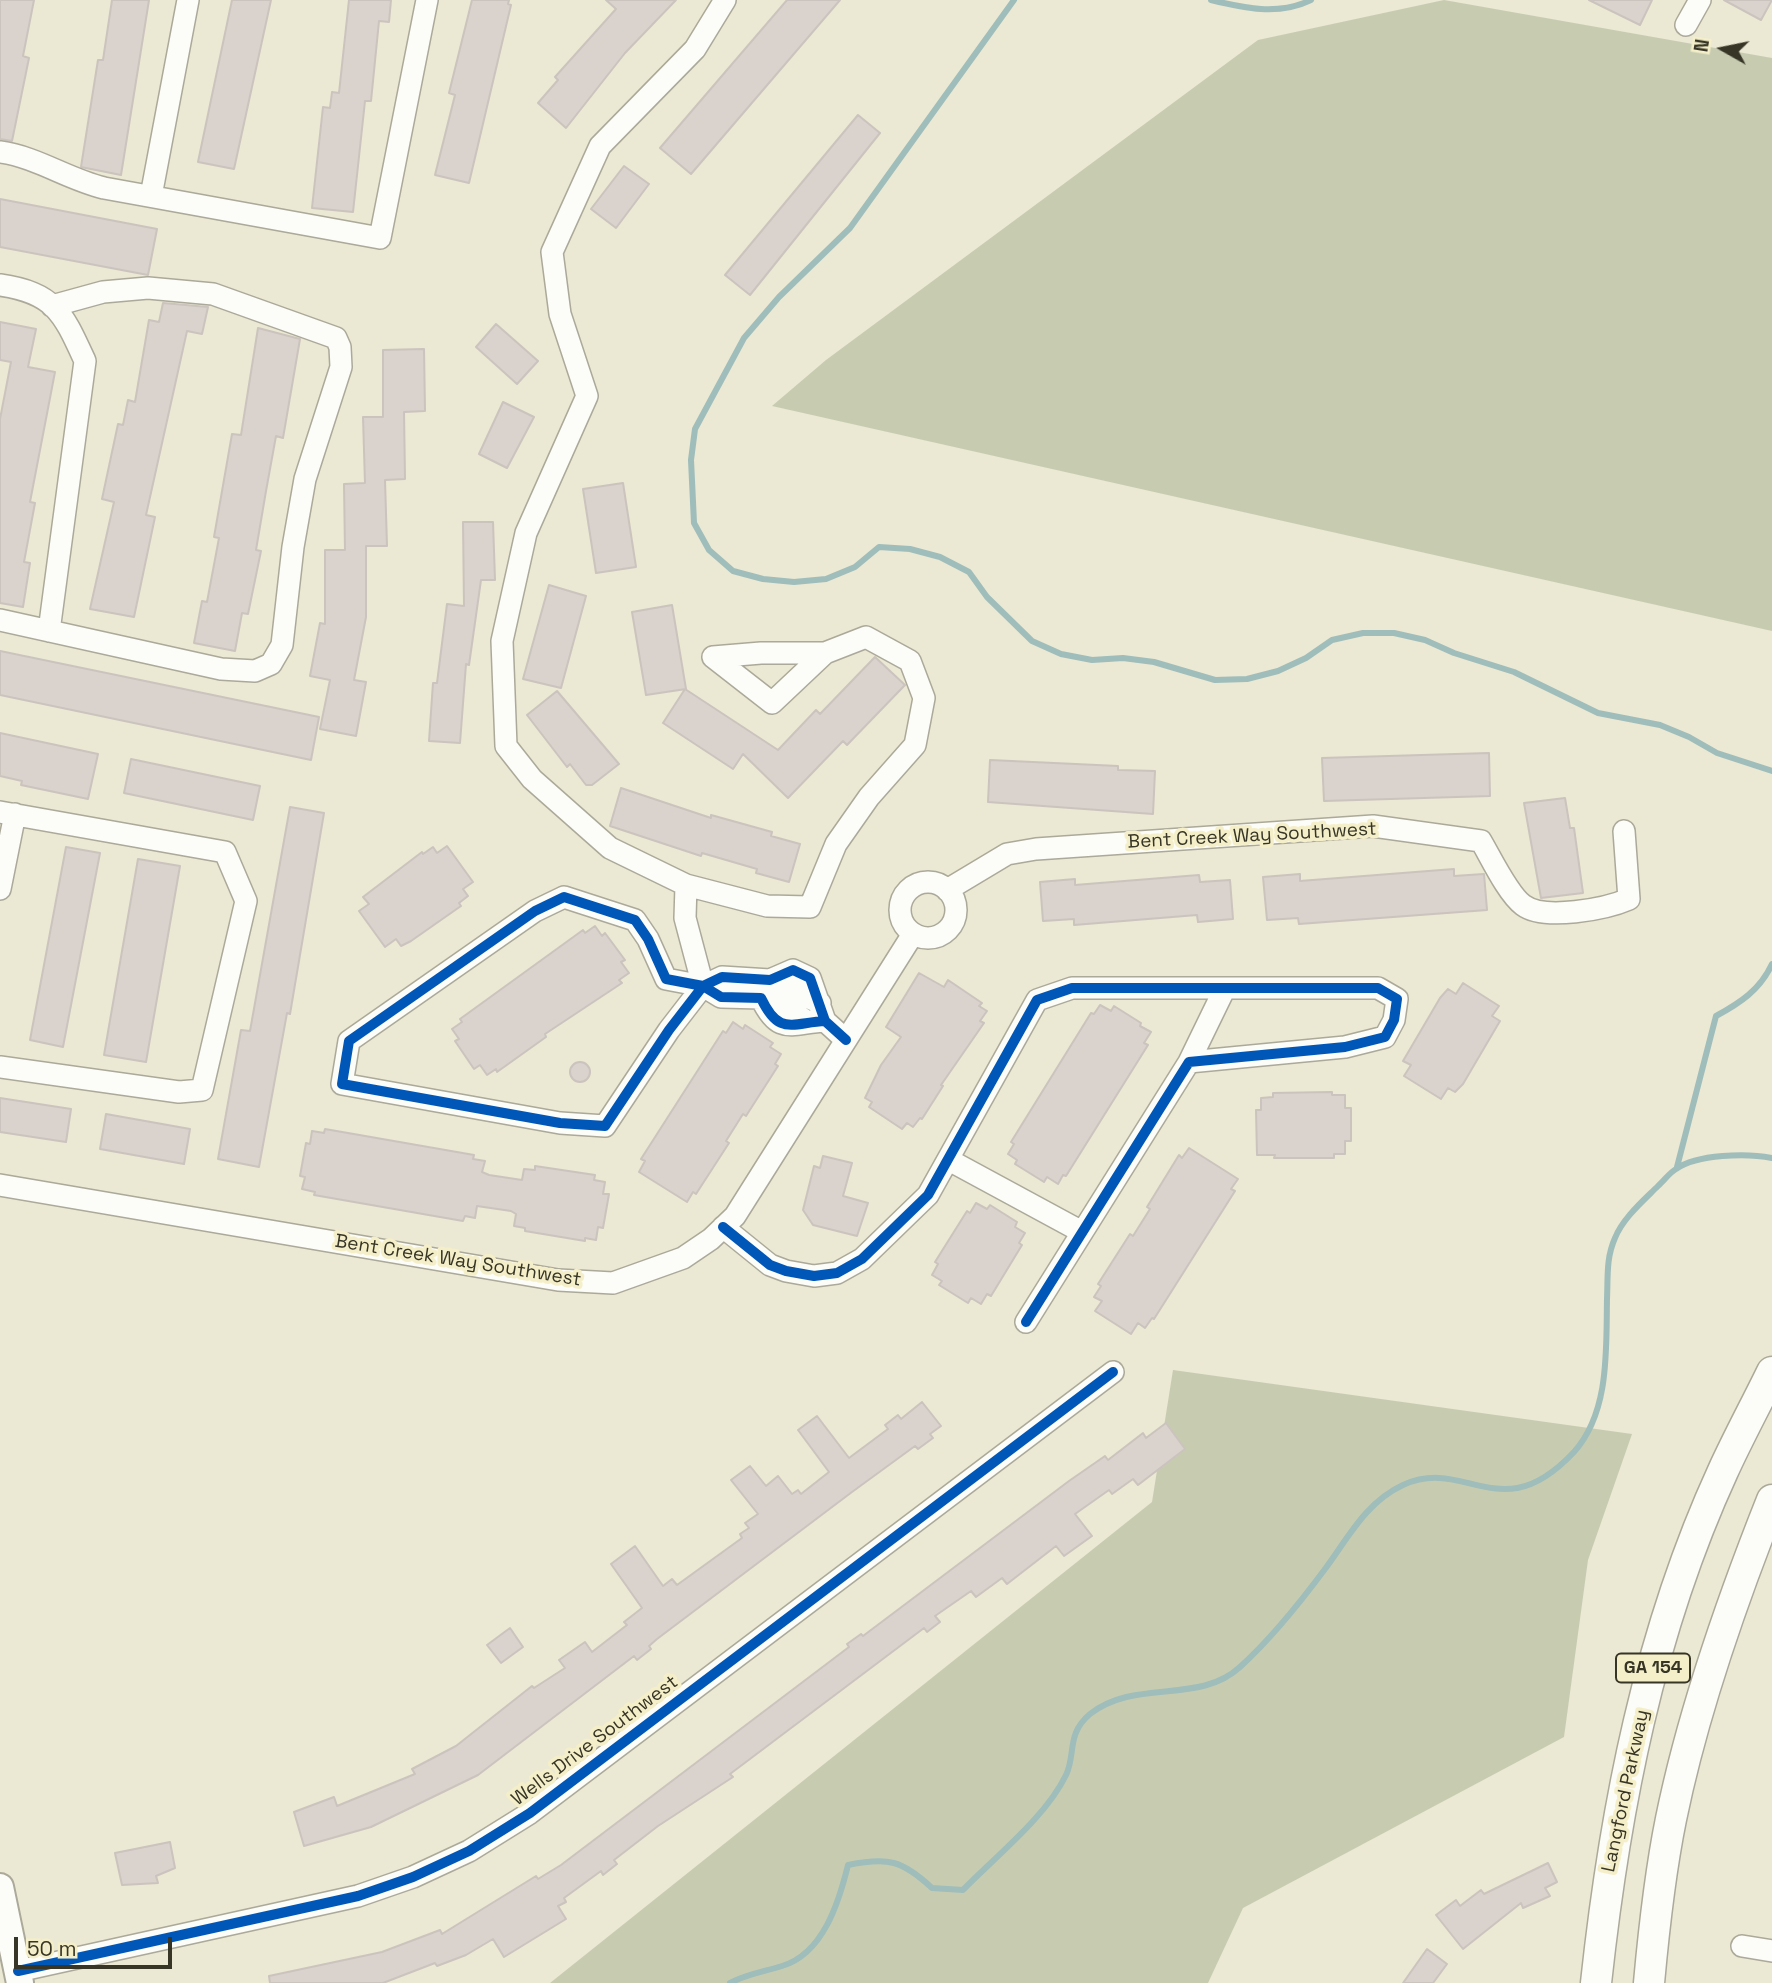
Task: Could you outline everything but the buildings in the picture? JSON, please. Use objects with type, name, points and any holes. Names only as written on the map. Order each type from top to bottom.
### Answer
[{"type":"highway","name":"Langford Parkway","points":[[1596,1983],[1608,1871],[1636,1729],[1671,1608],[1722,1473],[1772,1372]]},
{"type":"highway","name":"GA 154","points":[[1649,1983],[1670,1821],[1688,1744],[1742,1577],[1772,1500]]},
{"type":"main road","points":[[0,1887],[19,1977]]},
{"type":"street","points":[[151,196],[188,0]]},
{"type":"street","points":[[0,152],[19,154],[75,181],[380,238],[427,0]]},
{"type":"street","points":[[725,0],[695,49],[600,146],[552,251],[560,314],[587,396],[526,533],[502,641],[506,746],[532,779],[610,848],[687,886],[767,905],[810,907],[836,844],[869,797],[915,745],[923,698],[910,661],[866,637],[825,653]]},
{"type":"street","points":[[1685,25],[1700,0]]},
{"type":"street","points":[[0,285],[27,289],[45,297],[70,328],[85,361],[49,631]]},
{"type":"street","points":[[0,620],[221,669],[254,671],[271,664],[282,645],[292,547],[306,479],[341,367],[340,348],[336,338],[213,294],[148,288],[103,292],[52,306]]},
{"type":"street","points":[[0,889],[8,813],[225,852],[246,901],[202,1090],[178,1092],[0,1067]]},
{"type":"street","name":"Bent Creek Way Southwest","points":[[947,890],[1007,854],[1036,849],[1373,826],[1481,841],[1522,905],[1538,911],[1568,912],[1612,906],[1629,899],[1623,831]]},
{"type":"street","points":[[923,882],[938,884],[947,890],[956,909],[953,922],[944,933],[932,938],[914,934],[902,922],[900,913],[904,894],[923,882]]},
{"type":"street","points":[[687,886],[685,918],[703,986]]},
{"type":"street","points":[[703,986],[666,979],[649,939],[635,920],[564,897],[535,911],[349,1041],[342,1084],[560,1123],[606,1126],[669,1030],[703,986],[722,977],[764,986],[782,1005],[818,1015],[846,1040]]},
{"type":"street","name":"Bent Creek Way Southwest","points":[[0,1185],[558,1280],[613,1283],[683,1258],[735,1216],[914,934]]},
{"type":"street","points":[[764,986],[793,970],[810,978],[818,1015]]},
{"type":"street","points":[[723,1227],[770,1265],[814,1276],[837,1273],[862,1258],[928,1195],[1037,1000],[1072,988],[1378,988],[1397,999],[1394,1020],[1385,1037],[1345,1047],[1189,1062]]},
{"type":"street","points":[[1026,1322],[1189,1062],[1225,988]]},
{"type":"street","points":[[949,1160],[1082,1232]]},
{"type":"street","name":"Wells Drive Southwest","points":[[19,1977],[358,1896],[414,1877],[469,1851],[530,1813],[1112,1372]]},
{"type":"street","points":[[1742,1946],[1772,1951]]},
{"type":"green space","points":[[1444,0],[1772,58],[1772,631],[772,406],[826,360],[1258,40]]},
{"type":"green space","points":[[1173,1370],[1632,1434],[1588,1560],[1564,1737],[1243,1908],[1208,1983],[550,1983],[1152,1502]]},
{"type":"waterway","points":[[1014,0],[850,228],[779,297],[744,338],[695,429],[691,460],[694,523],[709,550],[733,571],[763,579],[794,582],[826,579],[855,567],[879,547],[910,549],[940,557],[969,572],[987,597],[1032,641],[1061,654],[1092,660],[1123,658],[1154,662],[1215,680],[1247,679],[1278,671],[1306,658],[1332,640],[1363,633],[1394,633],[1425,640],[1454,653],[1514,672],[1598,713],[1660,725],[1717,753],[1772,771]]},
{"type":"waterway","points":[[1211,0],[1261,9],[1286,8],[1311,0]]},
{"type":"waterway","points":[[1677,1167],[1716,1016],[1748,995],[1762,981],[1772,964]]},
{"type":"waterway","points":[[730,1983],[782,1966],[796,1960],[808,1950],[819,1939],[827,1925],[840,1895],[848,1865],[874,1861],[894,1863],[912,1871],[932,1888],[963,1890],[1019,1836],[1057,1791],[1069,1767],[1074,1737],[1090,1714],[1108,1703],[1127,1697],[1206,1685],[1224,1678],[1240,1667],[1295,1608],[1368,1511],[1390,1492],[1426,1478],[1505,1489],[1525,1486],[1548,1475],[1574,1452],[1586,1436],[1600,1399],[1606,1359],[1609,1260],[1612,1245],[1623,1224],[1671,1173],[1685,1164],[1722,1156],[1772,1158]]},
{"type":"cycle path","points":[[825,1021],[795,1025],[780,1023],[761,998],[721,997],[703,986],[666,979],[648,939],[635,920],[564,897],[535,911],[349,1041],[342,1084],[560,1123],[605,1126],[669,1030],[703,986],[722,977],[770,980],[793,970],[810,978],[825,1021],[846,1040]]},
{"type":"cycle path","points":[[723,1227],[770,1265],[786,1271],[814,1276],[837,1273],[862,1259],[928,1195],[1037,1000],[1072,988],[1378,988],[1397,999],[1394,1020],[1385,1037],[1345,1047],[1189,1062],[1026,1322]]},
{"type":"cycle path","points":[[18,1971],[358,1896],[413,1877],[469,1851],[530,1813],[1113,1372]]}]
